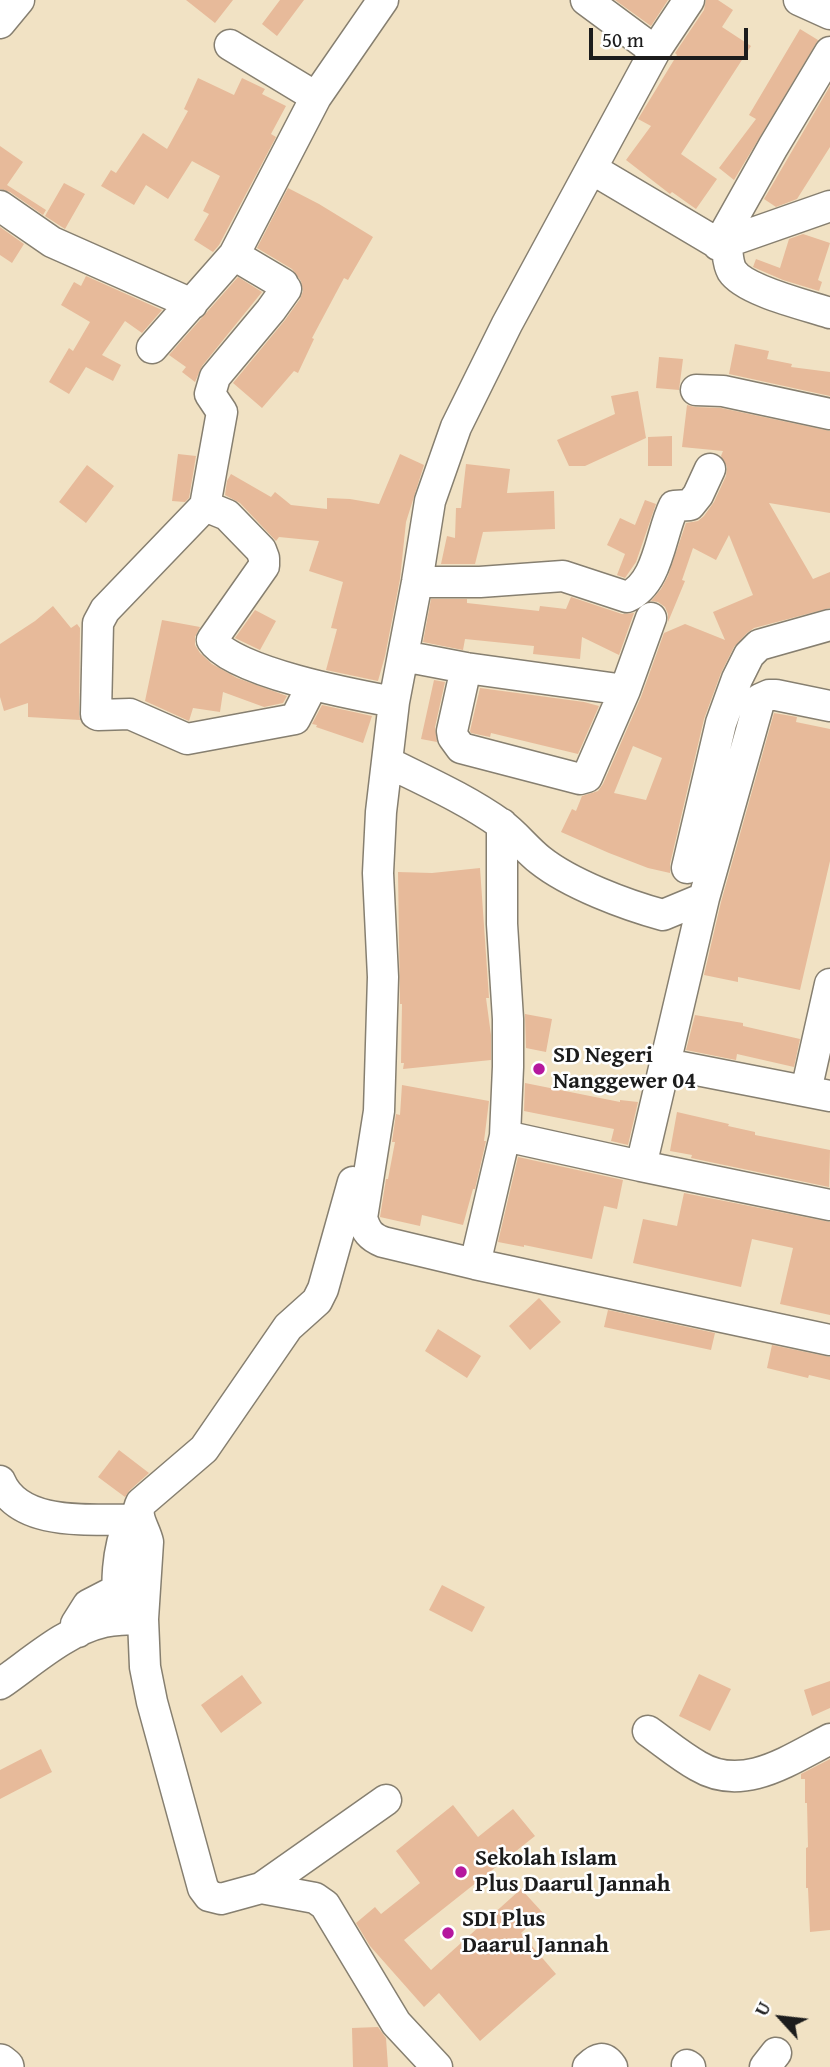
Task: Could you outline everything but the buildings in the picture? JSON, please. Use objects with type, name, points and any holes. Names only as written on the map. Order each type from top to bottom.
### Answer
[{"type":"main road","points":[[0,2063],[5,2067]]},
{"type":"street","points":[[0,23],[19,0]]},
{"type":"street","points":[[152,348],[234,256],[316,97],[383,0]]},
{"type":"street","points":[[586,0],[655,51]]},
{"type":"street","points":[[689,0],[655,51],[507,324],[456,427],[430,500],[394,702],[381,812],[378,873],[383,977],[379,1111],[362,1219],[367,1232],[383,1242],[830,1340]]},
{"type":"street","points":[[799,0],[830,14]]},
{"type":"street","points":[[230,45],[316,97]]},
{"type":"street","points":[[722,247],[773,147],[830,52]]},
{"type":"street","points":[[592,169],[722,247],[730,268],[748,285],[830,313]]},
{"type":"street","points":[[0,206],[51,242],[192,304]]},
{"type":"street","points":[[722,247],[733,240],[830,206]]},
{"type":"street","points":[[234,256],[284,284],[282,287],[286,289],[215,377],[210,394],[222,412],[205,506],[105,610],[98,623],[96,714],[130,713],[187,739],[295,719],[312,686]]},
{"type":"street","points":[[696,390],[723,391],[830,414]]},
{"type":"street","points":[[417,582],[480,582],[563,576],[627,597],[642,587],[658,556],[672,509],[677,505],[690,505],[698,495],[710,469]]},
{"type":"street","points":[[205,506],[228,515],[261,550],[264,558],[264,566],[212,640],[215,645],[247,663],[312,686],[394,702]]},
{"type":"street","points":[[466,668],[452,730],[453,737],[461,748],[580,779],[587,777],[625,690],[651,618]]},
{"type":"street","points":[[687,868],[720,723],[749,655],[759,645],[830,625]]},
{"type":"street","points":[[403,656],[466,668],[625,690]]},
{"type":"street","points":[[641,1166],[704,898],[760,699],[776,695],[830,706]]},
{"type":"street","points":[[387,762],[502,824],[538,859],[558,873],[663,915],[692,957]]},
{"type":"street","points":[[475,1264],[505,1136],[508,1031],[502,923],[502,824]]},
{"type":"street","points":[[663,915],[704,898]]},
{"type":"street","points":[[666,1064],[818,1094],[830,984]]},
{"type":"street","points":[[505,1136],[830,1205]]},
{"type":"street","points":[[373,1157],[362,1167],[350,1188],[323,1289],[317,1301],[288,1327],[204,1449],[137,1514],[122,1538],[118,1554],[117,1590],[131,1619],[203,1888],[209,1896],[221,1899],[261,1888],[386,1800]]},
{"type":"street","points":[[0,1481],[9,1497],[22,1507],[51,1517],[137,1514]]},
{"type":"street","points":[[131,1619],[148,1542],[137,1514]]},
{"type":"street","points":[[78,1632],[76,1624],[88,1605],[117,1590]]},
{"type":"street","points":[[0,1684],[78,1632],[101,1623],[131,1619]]},
{"type":"street","points":[[648,1731],[698,1766],[721,1776],[732,1777],[745,1777],[774,1768],[830,1739]]},
{"type":"street","points":[[261,1888],[315,1898],[325,1905],[396,2022],[437,2067]]},
{"type":"street","points":[[588,2067],[601,2058],[612,2067]]},
{"type":"place","name":"SD Negeri Nanggewer 04","points":[[539,1069]]},
{"type":"place","name":"Sekolah Islam Plus Daarul Jannah","points":[[461,1872]]},
{"type":"place","name":"SDI Plus Daarul Jannah","points":[[448,1933]]}]
